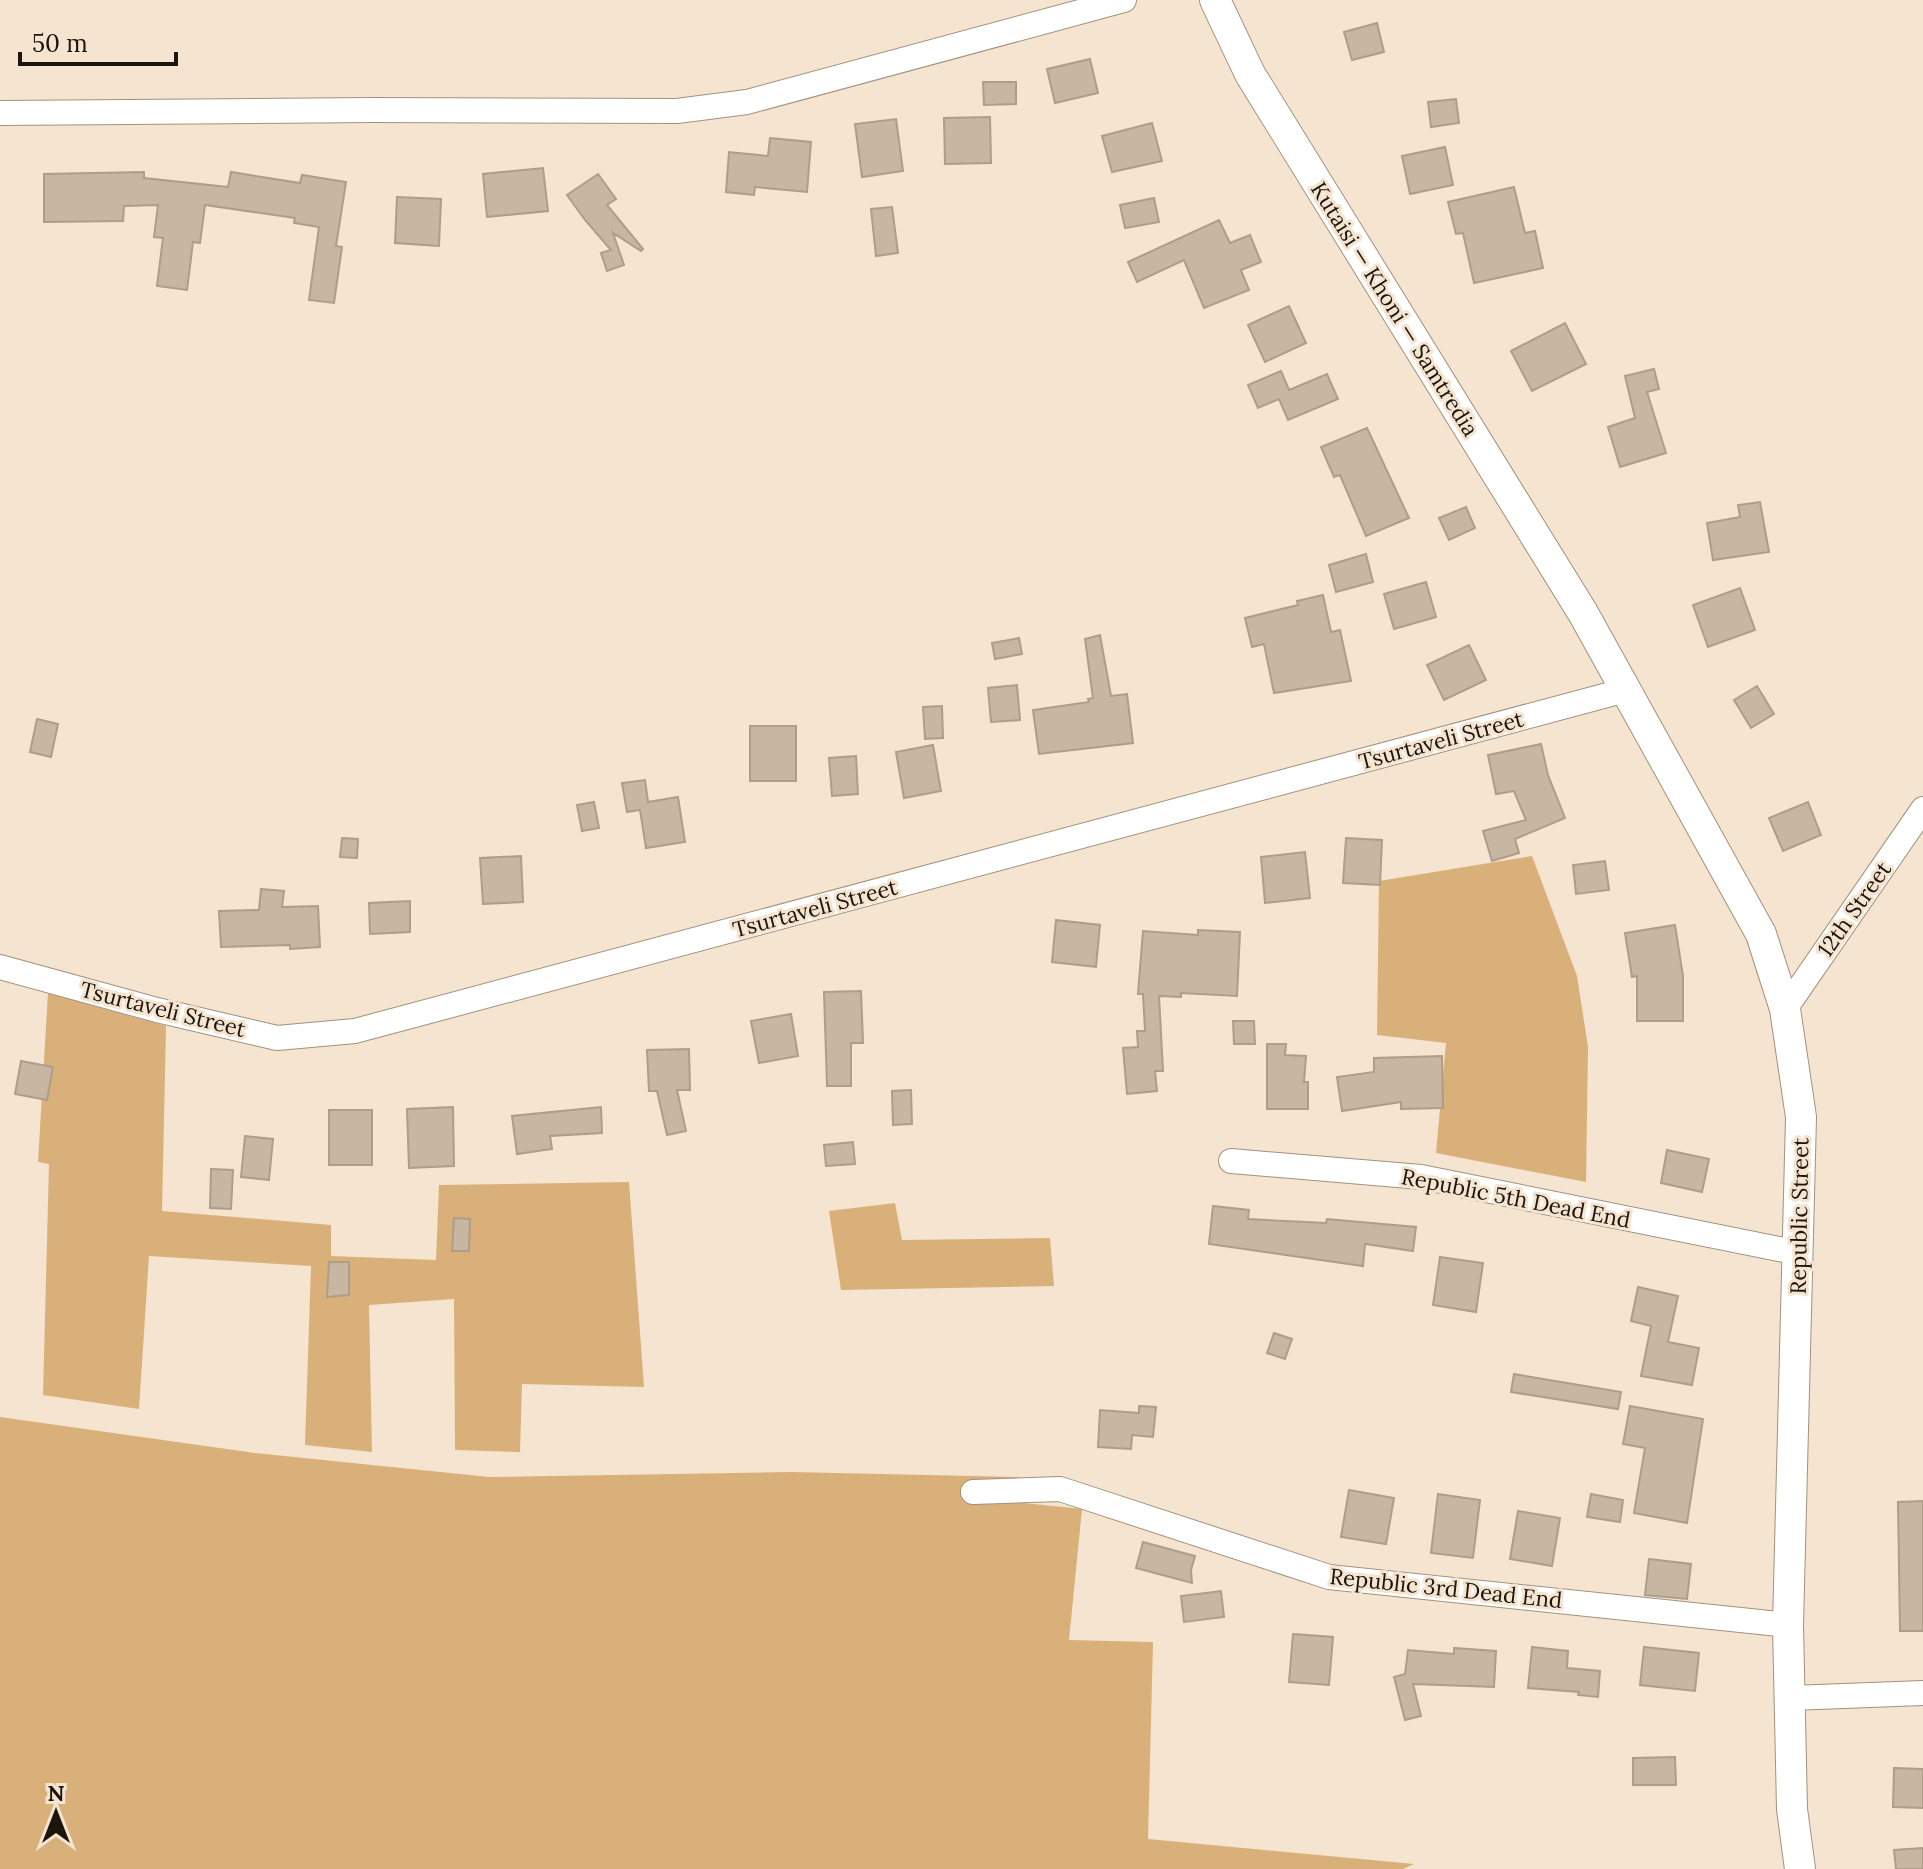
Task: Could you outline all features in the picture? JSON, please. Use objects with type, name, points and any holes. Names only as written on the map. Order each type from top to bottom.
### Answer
[{"type":"main road","name":"Kutaisi — Khoni — Samtredia","points":[[1215,0],[1250,74],[1583,613]]},
{"type":"main road","name":"Republic Street","points":[[1583,613],[1761,934],[1785,1009],[1801,1117],[1788,1625],[1792,1809],[1800,1869]]},
{"type":"street","points":[[0,113],[677,111],[747,102],[1124,0]]},
{"type":"street","name":"Tsurtaveli Street","points":[[0,967],[157,1010],[277,1038],[355,1031],[1626,690]]},
{"type":"street","name":"12th Street","points":[[1785,1009],[1923,809]]},
{"type":"street","name":"Republic 5th Dead End","points":[[1231,1161],[1421,1177],[1799,1253]]},
{"type":"street","name":"Republic 3rd Dead End","points":[[973,1492],[1060,1489],[1329,1577],[1788,1625]]},
{"type":"street","points":[[1791,1698],[1923,1693]]},
{"type":"shaded area","points":[[1532,856],[1577,976],[1588,1047],[1586,1182],[1436,1153],[1446,1043],[1377,1035],[1379,881]]},
{"type":"shaded area","points":[[48,993],[166,1026],[162,1211],[331,1225],[331,1256],[436,1260],[439,1185],[629,1182],[644,1387],[522,1384],[520,1452],[455,1450],[454,1299],[369,1305],[372,1452],[305,1445],[311,1266],[149,1256],[139,1409],[43,1395],[49,1164],[38,1162]]},
{"type":"shaded area","points":[[895,1203],[902,1240],[1050,1238],[1054,1286],[841,1290],[829,1211]]},
{"type":"shaded area","points":[[0,1417],[255,1453],[489,1477],[791,1472],[1018,1477],[1024,1503],[1082,1509],[1069,1640],[1153,1642],[1148,1839],[1414,1864],[1403,1869],[0,1869]]},
{"type":"building","points":[[1377,23],[1384,52],[1352,60],[1344,32]]},
{"type":"building","points":[[1090,59],[1098,93],[1055,103],[1047,69]]},
{"type":"building","points":[[983,82],[1016,82],[1016,104],[984,105]]},
{"type":"building","points":[[1456,99],[1459,123],[1431,127],[1428,102]]},
{"type":"building","points":[[990,117],[991,163],[945,164],[944,118]]},
{"type":"building","points":[[896,119],[903,171],[862,177],[855,124]]},
{"type":"building","points":[[1152,123],[1162,161],[1112,172],[1102,136]]},
{"type":"building","points":[[770,138],[811,142],[807,192],[755,187],[754,195],[726,192],[729,152],[768,156]]},
{"type":"building","points":[[1445,147],[1453,185],[1410,194],[1402,156]]},
{"type":"building","points":[[543,168],[548,211],[487,217],[483,174]]},
{"type":"building","points":[[144,172],[144,178],[228,187],[231,172],[300,183],[302,175],[346,182],[336,246],[342,247],[334,303],[309,300],[319,227],[294,223],[295,218],[205,205],[200,243],[193,242],[187,290],[157,286],[163,238],[154,237],[158,205],[124,206],[123,221],[44,222],[44,174]]},
{"type":"building","points":[[598,174],[616,199],[607,205],[643,249],[641,251],[613,233],[624,265],[607,271],[601,253],[611,250],[567,195]]},
{"type":"building","points":[[1514,187],[1525,233],[1535,231],[1543,268],[1474,283],[1463,233],[1456,234],[1448,202]]},
{"type":"building","points":[[397,197],[441,199],[439,246],[395,243]]},
{"type":"building","points":[[1154,198],[1159,222],[1125,228],[1120,205]]},
{"type":"building","points":[[892,207],[898,253],[876,256],[871,209]]},
{"type":"building","points":[[1219,220],[1230,243],[1250,235],[1261,262],[1241,270],[1249,290],[1204,308],[1184,260],[1137,282],[1128,262]]},
{"type":"building","points":[[1289,306],[1306,343],[1265,362],[1248,325]]},
{"type":"building","points":[[1565,323],[1586,364],[1532,391],[1511,351]]},
{"type":"building","points":[[1654,369],[1659,389],[1647,392],[1666,453],[1620,467],[1608,427],[1635,418],[1625,376]]},
{"type":"building","points":[[1281,371],[1289,390],[1327,374],[1338,399],[1288,420],[1279,399],[1258,408],[1248,385]]},
{"type":"building","points":[[1367,428],[1409,518],[1366,536],[1340,475],[1334,477],[1321,447]]},
{"type":"building","points":[[1760,502],[1769,552],[1713,560],[1707,523],[1740,517],[1738,505]]},
{"type":"building","points":[[1466,507],[1475,528],[1449,540],[1439,518]]},
{"type":"building","points":[[1366,554],[1373,582],[1336,592],[1329,565]]},
{"type":"building","points":[[1426,582],[1436,617],[1394,629],[1384,594]]},
{"type":"building","points":[[1740,588],[1755,630],[1708,647],[1693,605]]},
{"type":"building","points":[[1323,595],[1331,632],[1340,630],[1351,681],[1274,693],[1264,644],[1252,647],[1245,618],[1298,605],[1297,601]]},
{"type":"building","points":[[1100,635],[1111,696],[1127,694],[1133,743],[1039,754],[1033,710],[1089,702],[1088,699],[1093,698],[1085,639]]},
{"type":"building","points":[[1019,638],[1022,654],[995,659],[992,643]]},
{"type":"building","points":[[1469,645],[1486,680],[1444,700],[1427,665]]},
{"type":"building","points":[[1017,685],[1020,720],[991,722],[988,688]]},
{"type":"building","points":[[1757,686],[1774,714],[1751,728],[1734,700]]},
{"type":"building","points":[[942,706],[943,738],[925,739],[923,707]]},
{"type":"building","points":[[37,719],[58,724],[51,757],[30,752]]},
{"type":"building","points":[[750,726],[796,726],[796,781],[750,781]]},
{"type":"building","points":[[1541,744],[1548,775],[1565,818],[1515,839],[1519,853],[1492,861],[1483,831],[1526,820],[1514,791],[1496,794],[1488,755]]},
{"type":"building","points":[[933,745],[941,791],[904,798],[896,752]]},
{"type":"building","points":[[856,756],[858,794],[832,796],[829,758]]},
{"type":"building","points":[[645,780],[648,802],[678,797],[685,842],[646,848],[640,810],[627,812],[622,783]]},
{"type":"building","points":[[594,802],[599,828],[582,831],[577,805]]},
{"type":"building","points":[[1808,802],[1821,835],[1783,851],[1769,818]]},
{"type":"building","points":[[342,838],[358,839],[357,858],[340,857]]},
{"type":"building","points":[[1346,838],[1382,840],[1380,885],[1343,883]]},
{"type":"building","points":[[1305,852],[1310,898],[1265,903],[1261,857]]},
{"type":"building","points":[[521,856],[523,902],[483,904],[480,858]]},
{"type":"building","points":[[1605,861],[1609,890],[1576,894],[1573,865]]},
{"type":"building","points":[[261,889],[284,891],[282,907],[318,906],[320,947],[221,947],[219,911],[259,910]]},
{"type":"building","points":[[410,901],[410,932],[370,934],[369,903]]},
{"type":"building","points":[[1056,920],[1100,925],[1096,967],[1052,962]]},
{"type":"building","points":[[1675,925],[1683,976],[1683,1021],[1637,1021],[1637,976],[1632,977],[1625,933]]},
{"type":"building","points":[[1198,930],[1240,932],[1237,996],[1181,993],[1181,997],[1159,996],[1163,1071],[1155,1071],[1157,1091],[1127,1094],[1123,1048],[1138,1047],[1137,1031],[1145,1031],[1143,994],[1138,994],[1143,931],[1198,935]]},
{"type":"building","points":[[861,991],[863,1043],[851,1043],[851,1086],[827,1086],[824,992]]},
{"type":"building","points":[[791,1014],[798,1056],[759,1063],[751,1021]]},
{"type":"building","points":[[1233,1021],[1254,1021],[1255,1044],[1234,1044]]},
{"type":"building","points":[[1267,1044],[1286,1044],[1285,1055],[1306,1056],[1304,1082],[1308,1082],[1308,1109],[1267,1109]]},
{"type":"building","points":[[689,1049],[690,1090],[677,1090],[686,1131],[667,1135],[657,1091],[649,1091],[647,1050]]},
{"type":"building","points":[[1442,1056],[1443,1108],[1401,1109],[1401,1102],[1342,1111],[1337,1077],[1374,1072],[1374,1058]]},
{"type":"building","points":[[21,1061],[53,1067],[47,1100],[15,1094]]},
{"type":"building","points":[[911,1090],[912,1124],[893,1125],[892,1091]]},
{"type":"building","points":[[453,1107],[454,1166],[409,1168],[407,1109]]},
{"type":"building","points":[[601,1107],[602,1133],[550,1136],[552,1149],[517,1154],[512,1116]]},
{"type":"building","points":[[329,1110],[372,1110],[372,1165],[329,1165]]},
{"type":"building","points":[[245,1136],[273,1139],[269,1180],[241,1177]]},
{"type":"building","points":[[853,1142],[855,1164],[826,1166],[824,1145]]},
{"type":"building","points":[[1667,1150],[1709,1159],[1702,1192],[1661,1183]]},
{"type":"building","points":[[211,1169],[233,1170],[231,1209],[210,1208]]},
{"type":"building","points":[[1213,1206],[1249,1210],[1248,1219],[1326,1223],[1327,1219],[1416,1227],[1413,1251],[1365,1244],[1363,1266],[1209,1244]]},
{"type":"building","points":[[454,1218],[470,1219],[469,1251],[452,1251]]},
{"type":"building","points":[[1440,1257],[1483,1263],[1476,1312],[1433,1305]]},
{"type":"building","points":[[329,1262],[349,1262],[349,1295],[327,1297]]},
{"type":"building","points":[[1638,1287],[1678,1296],[1668,1342],[1699,1348],[1692,1385],[1641,1376],[1651,1326],[1631,1321]]},
{"type":"building","points":[[1274,1333],[1292,1339],[1285,1359],[1267,1353]]},
{"type":"building","points":[[1514,1374],[1621,1392],[1618,1409],[1511,1392]]},
{"type":"building","points":[[1139,1406],[1156,1407],[1153,1437],[1132,1435],[1131,1449],[1098,1447],[1100,1410],[1139,1413]]},
{"type":"building","points":[[1630,1406],[1703,1419],[1687,1523],[1634,1513],[1645,1448],[1623,1444]]},
{"type":"building","points":[[1349,1490],[1394,1498],[1386,1544],[1341,1537]]},
{"type":"building","points":[[1438,1494],[1480,1500],[1473,1558],[1431,1553]]},
{"type":"building","points":[[1591,1494],[1623,1500],[1620,1522],[1587,1517]]},
{"type":"building","points":[[1923,1501],[1923,1631],[1900,1631],[1898,1502]]},
{"type":"building","points":[[1518,1511],[1560,1518],[1552,1566],[1510,1559]]},
{"type":"building","points":[[1143,1542],[1195,1556],[1191,1570],[1192,1583],[1136,1568]]},
{"type":"building","points":[[1649,1559],[1691,1564],[1687,1599],[1645,1595]]},
{"type":"building","points":[[1221,1591],[1224,1617],[1184,1622],[1181,1596]]},
{"type":"building","points":[[1293,1634],[1333,1637],[1329,1685],[1289,1682]]},
{"type":"building","points":[[1532,1647],[1568,1651],[1567,1668],[1600,1671],[1598,1697],[1578,1695],[1579,1692],[1528,1688]]},
{"type":"building","points":[[1644,1647],[1699,1653],[1695,1691],[1640,1685]]},
{"type":"building","points":[[1454,1648],[1496,1651],[1494,1687],[1413,1684],[1421,1716],[1405,1720],[1394,1677],[1405,1674],[1408,1650],[1454,1654]]},
{"type":"building","points":[[1675,1757],[1676,1785],[1633,1785],[1633,1758]]},
{"type":"building","points":[[1894,1768],[1923,1769],[1923,1808],[1893,1807]]},
{"type":"building","points":[[1923,1848],[1923,1869],[1896,1869],[1894,1850]]}]
